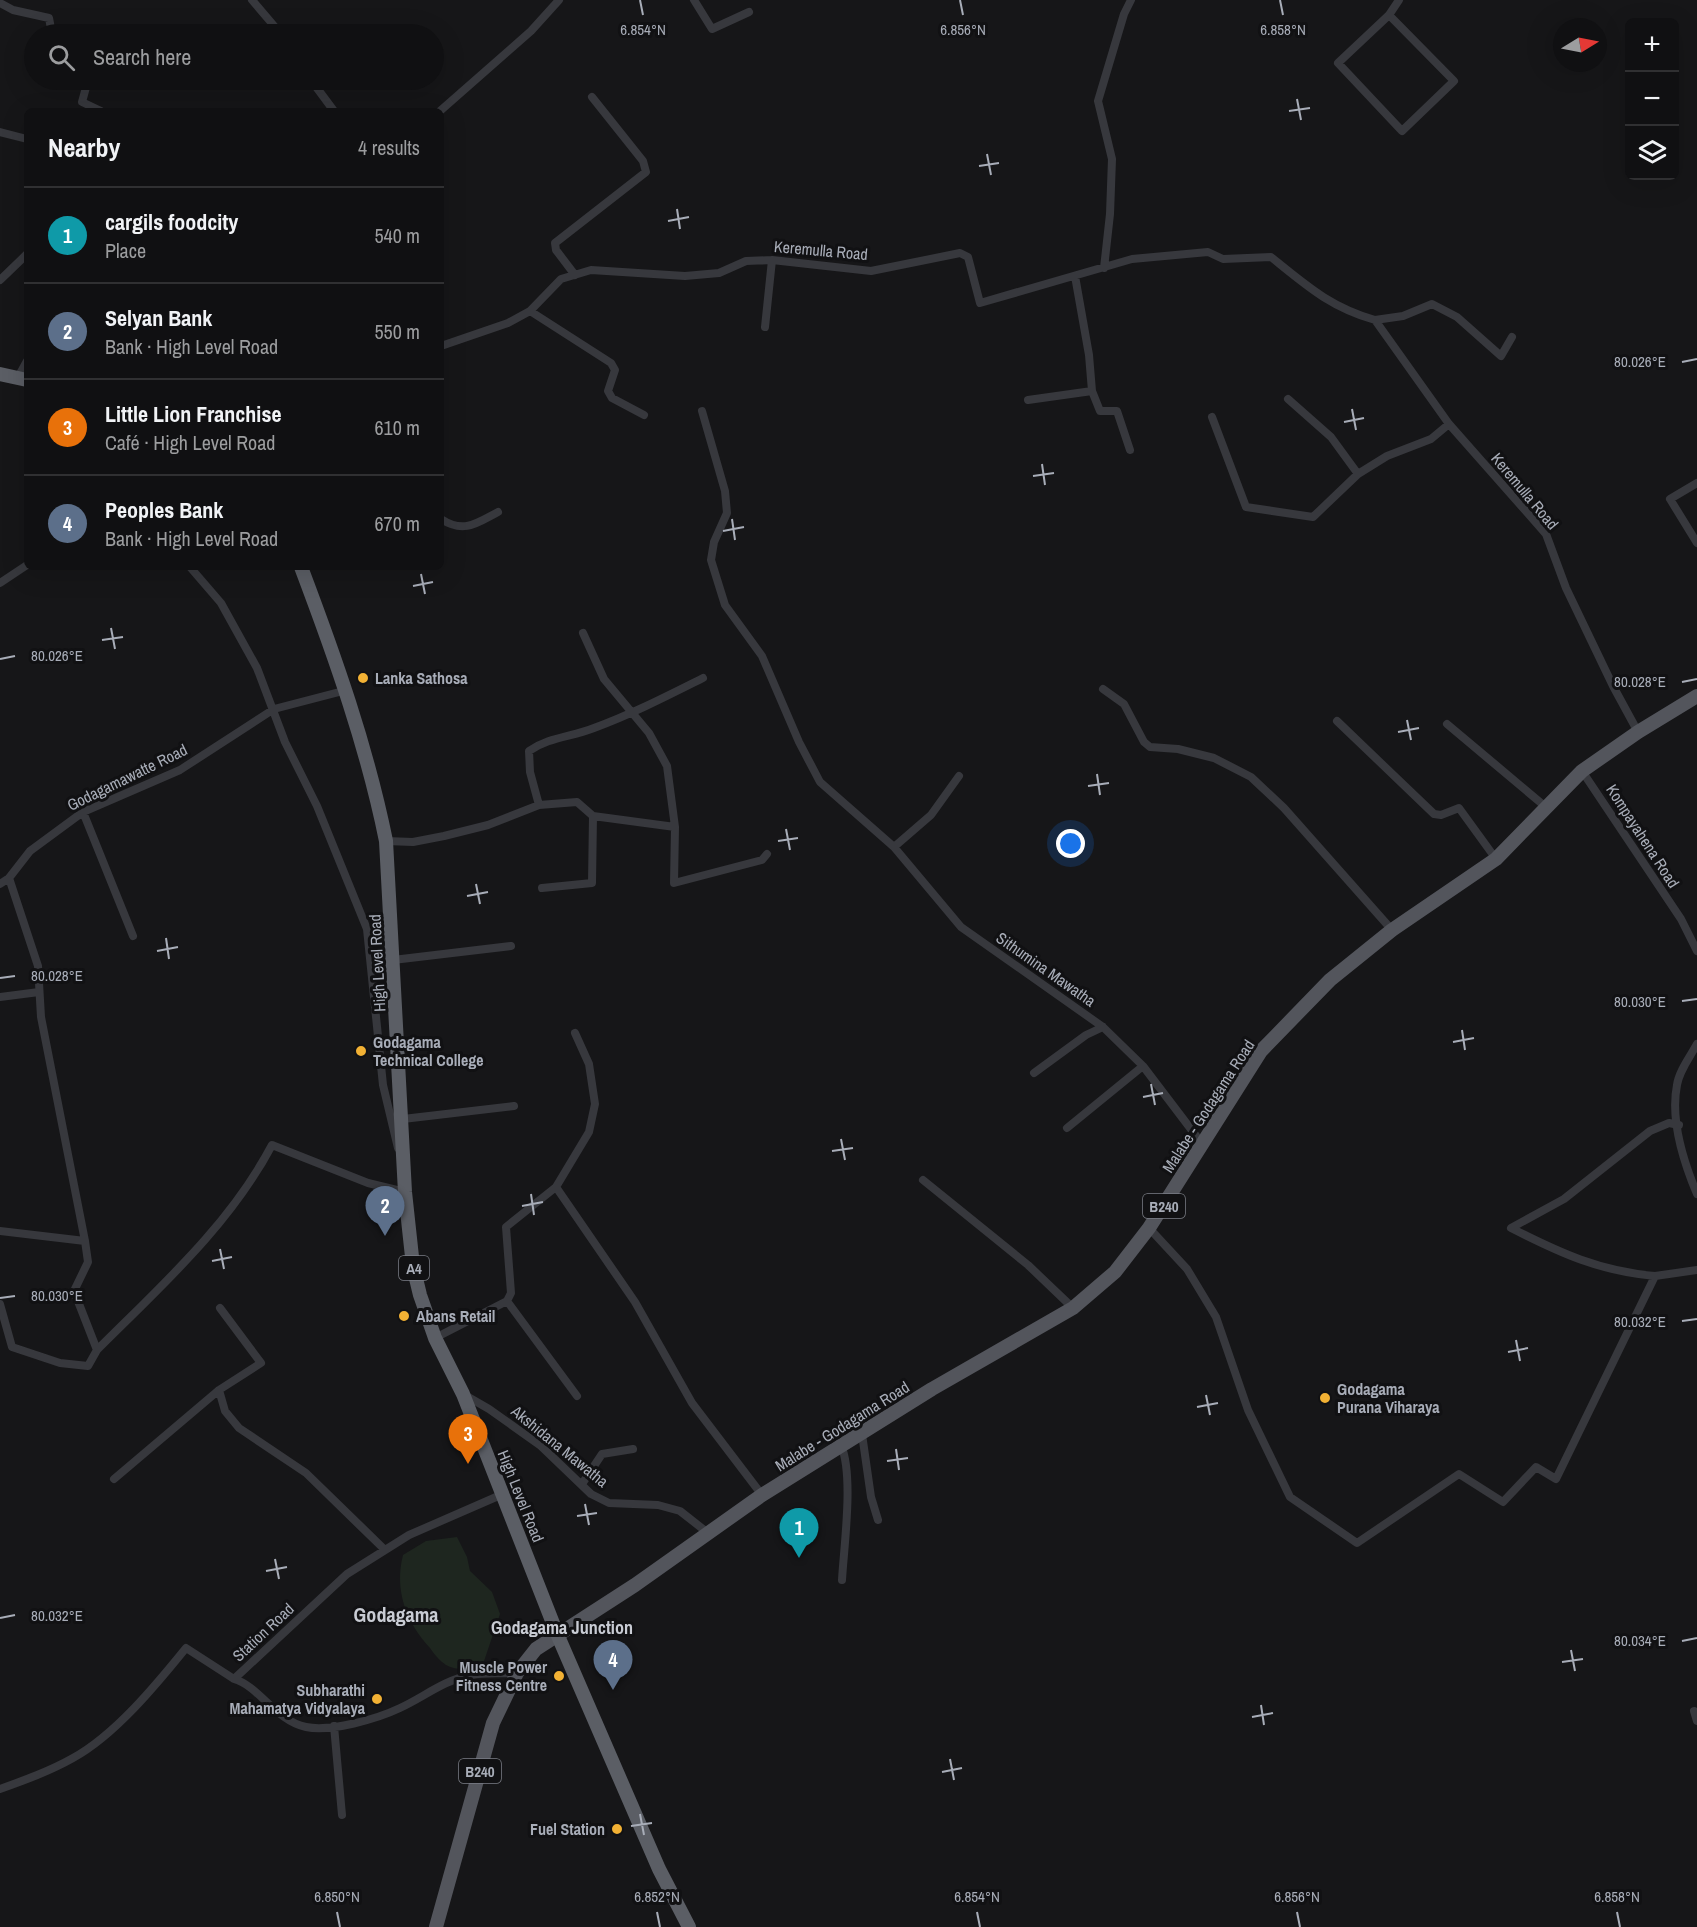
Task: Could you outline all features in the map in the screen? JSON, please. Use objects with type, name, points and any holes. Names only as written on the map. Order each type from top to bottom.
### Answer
[{"type":"highway","points":[[0,374],[22,379]]},
{"type":"highway","name":"High Level Road","points":[[302,570],[347,690],[379,803],[386,841],[403,1119],[405,1192],[420,1295],[435,1338],[463,1394],[558,1636],[658,1869],[689,1927]]},
{"type":"main road","name":"Malabe - Godagama Road","points":[[558,1636],[762,1495],[932,1389],[1073,1308],[1115,1272],[1149,1228],[1261,1051],[1330,980],[1392,930],[1496,859],[1582,771],[1638,732],[1697,696]]},
{"type":"main road","name":"B240","points":[[436,1927],[493,1723],[517,1673],[536,1650],[558,1636]]},
{"type":"street","points":[[252,0],[272,24]]},
{"type":"street","points":[[443,108],[531,31],[559,0]]},
{"type":"street","points":[[694,0],[712,29],[749,12]]},
{"type":"street","points":[[1104,268],[1110,214],[1112,159],[1098,101],[1124,14],[1131,0]]},
{"type":"street","points":[[1389,15],[1454,81],[1402,131],[1338,63],[1389,15],[1399,0]]},
{"type":"street","points":[[0,3],[12,10],[49,18],[52,24]]},
{"type":"street","points":[[85,90],[82,102],[95,108]]},
{"type":"street","points":[[318,90],[332,108]]},
{"type":"street","points":[[575,275],[556,250],[555,243],[646,172],[643,161],[592,97]]},
{"type":"street","points":[[0,132],[24,138]]},
{"type":"street","name":"Keremulla Road","points":[[444,345],[508,323],[530,311],[561,279],[591,270],[685,276],[719,273],[746,261],[772,260],[871,271],[960,253],[968,257],[980,303],[1132,259],[1208,252],[1223,259],[1270,257],[1323,298],[1348,312],[1375,320],[1403,316],[1432,304],[1457,317],[1501,356],[1512,337]]},
{"type":"street","points":[[0,280],[24,257]]},
{"type":"street","points":[[765,327],[772,260]]},
{"type":"street","points":[[1075,276],[1089,355],[1092,391],[1100,411],[1117,411],[1130,450]]},
{"type":"street","points":[[530,311],[610,363],[615,370],[614,380],[608,391],[612,398],[644,415]]},
{"type":"street","name":"Keremulla Road","points":[[1375,320],[1449,424],[1546,534],[1566,588],[1638,732]]},
{"type":"street","points":[[1028,400],[1092,391]]},
{"type":"street","points":[[1288,399],[1331,437],[1358,474]]},
{"type":"street","name":"Sithumina Mawatha","points":[[702,411],[725,490],[727,513],[714,542],[711,560],[725,605],[762,656],[799,742],[820,782],[894,848],[961,927],[1103,1027],[1143,1066],[1203,1145]]},
{"type":"street","points":[[1212,417],[1246,507],[1313,517],[1358,474],[1387,456],[1431,439],[1449,424]]},
{"type":"street","points":[[1697,483],[1670,499],[1697,543]]},
{"type":"street","points":[[444,520],[460,528],[476,524],[498,512]]},
{"type":"street","points":[[0,583],[24,567]]},
{"type":"street","points":[[193,570],[221,603],[257,668],[285,742],[317,806],[367,929],[383,1085],[404,1177]]},
{"type":"street","points":[[583,633],[604,679],[649,733],[667,766],[675,827],[674,883],[762,860],[767,854]]},
{"type":"street","points":[[539,805],[530,772],[529,751],[544,741],[590,730],[632,713],[703,678]]},
{"type":"street","points":[[1103,689],[1124,704],[1144,742],[1150,747],[1178,749],[1214,758],[1251,777],[1284,808],[1392,930]]},
{"type":"street","name":"Godagamawatte Road","points":[[0,884],[9,879],[30,851],[83,812],[180,770],[274,709],[347,690]]},
{"type":"street","points":[[1337,721],[1434,814],[1441,815],[1459,808],[1496,859]]},
{"type":"street","points":[[1447,723],[1547,808]]},
{"type":"street","name":"Kompayahena Road","points":[[1582,771],[1693,934],[1697,951]]},
{"type":"street","points":[[894,848],[930,815],[959,776]]},
{"type":"street","points":[[386,841],[413,842],[444,836],[488,825],[539,805],[577,802],[593,816],[675,827]]},
{"type":"street","points":[[83,812],[133,936]]},
{"type":"street","points":[[542,888],[592,883],[593,816]]},
{"type":"street","points":[[9,879],[38,966],[41,1017],[88,1262],[74,1291],[97,1350]]},
{"type":"street","points":[[393,960],[512,946]]},
{"type":"street","points":[[0,997],[39,992]]},
{"type":"street","points":[[1034,1073],[1086,1035],[1103,1027]]},
{"type":"street","points":[[435,1338],[507,1301],[511,1293],[507,1227],[556,1187],[589,1132],[595,1104],[589,1064],[575,1033]]},
{"type":"street","points":[[1697,1044],[1677,1085],[1679,1125],[1688,1172],[1697,1194]]},
{"type":"street","points":[[1067,1128],[1143,1066]]},
{"type":"street","points":[[403,1119],[514,1106]]},
{"type":"street","points":[[1679,1125],[1670,1123],[1650,1131],[1564,1199],[1511,1228],[1559,1253],[1596,1267],[1655,1276],[1697,1270]]},
{"type":"street","points":[[0,1304],[12,1347],[60,1363],[88,1366],[97,1350],[213,1234],[254,1179],[272,1145],[368,1183],[405,1192]]},
{"type":"street","points":[[923,1180],[1028,1265],[1073,1308]]},
{"type":"street","points":[[556,1187],[635,1302],[692,1403],[762,1495]]},
{"type":"street","points":[[1149,1228],[1187,1269],[1216,1317],[1248,1410],[1290,1497],[1357,1543],[1459,1474],[1503,1502],[1536,1467],[1556,1479],[1655,1276]]},
{"type":"street","points":[[0,1231],[85,1241]]},
{"type":"street","points":[[507,1301],[577,1396]]},
{"type":"street","points":[[114,1479],[219,1390],[261,1363],[220,1308]]},
{"type":"street","points":[[219,1390],[225,1411],[239,1428],[306,1473],[385,1550]]},
{"type":"street","name":"Akshidana Mawatha","points":[[463,1394],[489,1409],[541,1446],[591,1494],[609,1503],[658,1505],[680,1511],[708,1533]]},
{"type":"street","points":[[862,1434],[871,1497],[878,1520]]},
{"type":"street","points":[[841,1445],[846,1456],[842,1580]]},
{"type":"street","points":[[582,1484],[602,1454],[633,1449]]},
{"type":"street","name":"Station Road","points":[[0,1788],[75,1757],[113,1727],[159,1682],[186,1648],[234,1679],[347,1574],[409,1535],[503,1494]]},
{"type":"street","points":[[234,1679],[242,1681],[273,1710],[306,1727],[345,1726],[399,1709],[436,1687],[471,1675],[517,1673]]},
{"type":"street","points":[[1694,1711],[1697,1721]]},
{"type":"street","points":[[334,1726],[342,1815]]},
{"type":"shaded area","points":[[457,1537],[467,1557],[470,1571],[492,1592],[500,1614],[482,1667],[469,1669],[450,1667],[435,1655],[414,1627],[401,1593],[403,1555],[426,1541]]},
{"type":"place","name":"Lanka Sathosa","points":[[363,678]]},
{"type":"place","name":"Godagama Technical College","points":[[361,1051]]},
{"type":"place","name":"Selyan Bank","points":[[385,1236]]},
{"type":"place","name":"Abans Retail","points":[[404,1316]]},
{"type":"place","name":"Godagama Purana Viharaya","points":[[1325,1398]]},
{"type":"place","name":"Little Lion Franchise","points":[[468,1464]]},
{"type":"place","name":"cargils foodcity","points":[[799,1558]]},
{"type":"place","name":"Muscle Power Fitness Centre","points":[[559,1676]]},
{"type":"place","name":"Peoples Bank","points":[[613,1690]]},
{"type":"place","name":"Subharathi Mahamatya Vidyalaya","points":[[377,1699]]},
{"type":"place","name":"Fuel Station","points":[[617,1829]]},
{"type":"district","name":"Godagama","points":[[396,1614]]},
{"type":"district","name":"Godagama Junction","points":[[562,1627]]}]
